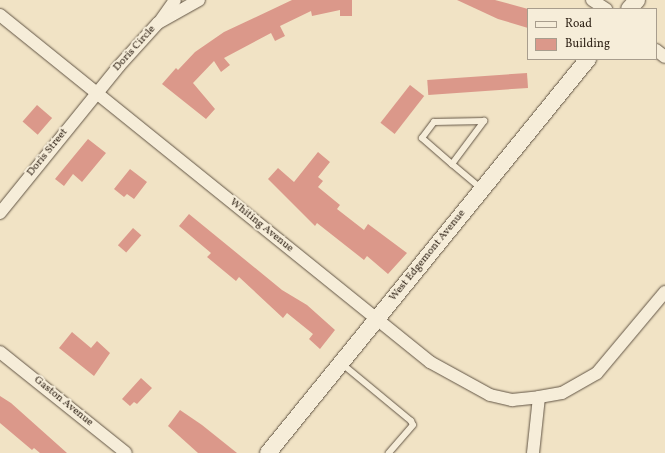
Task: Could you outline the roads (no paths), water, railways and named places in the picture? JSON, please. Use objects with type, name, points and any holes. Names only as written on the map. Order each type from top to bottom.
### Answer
[{"type":"street","points":[[158,24],[175,0]]},
{"type":"street","name":"Doris Circle","points":[[97,93],[158,24],[199,0]]},
{"type":"street","points":[[592,0],[604,8]]},
{"type":"street","points":[[630,8],[636,0]]},
{"type":"street","name":"Whiting Avenue","points":[[0,15],[376,320],[430,362],[470,386],[512,400],[562,393],[597,373],[665,292]]},
{"type":"street","points":[[657,51],[665,57]]},
{"type":"street","name":"West Edgemont Avenue","points":[[268,453],[587,60]]},
{"type":"street","name":"Doris Street","points":[[0,213],[97,93]]},
{"type":"street","name":"Gaston Avenue","points":[[0,352],[126,453]]},
{"type":"street","points":[[533,453],[539,397]]},
{"type":"lane","points":[[452,164],[484,121],[434,122],[422,138],[452,164],[483,189]]},
{"type":"lane","points":[[341,363],[412,421],[413,425],[389,453]]}]
